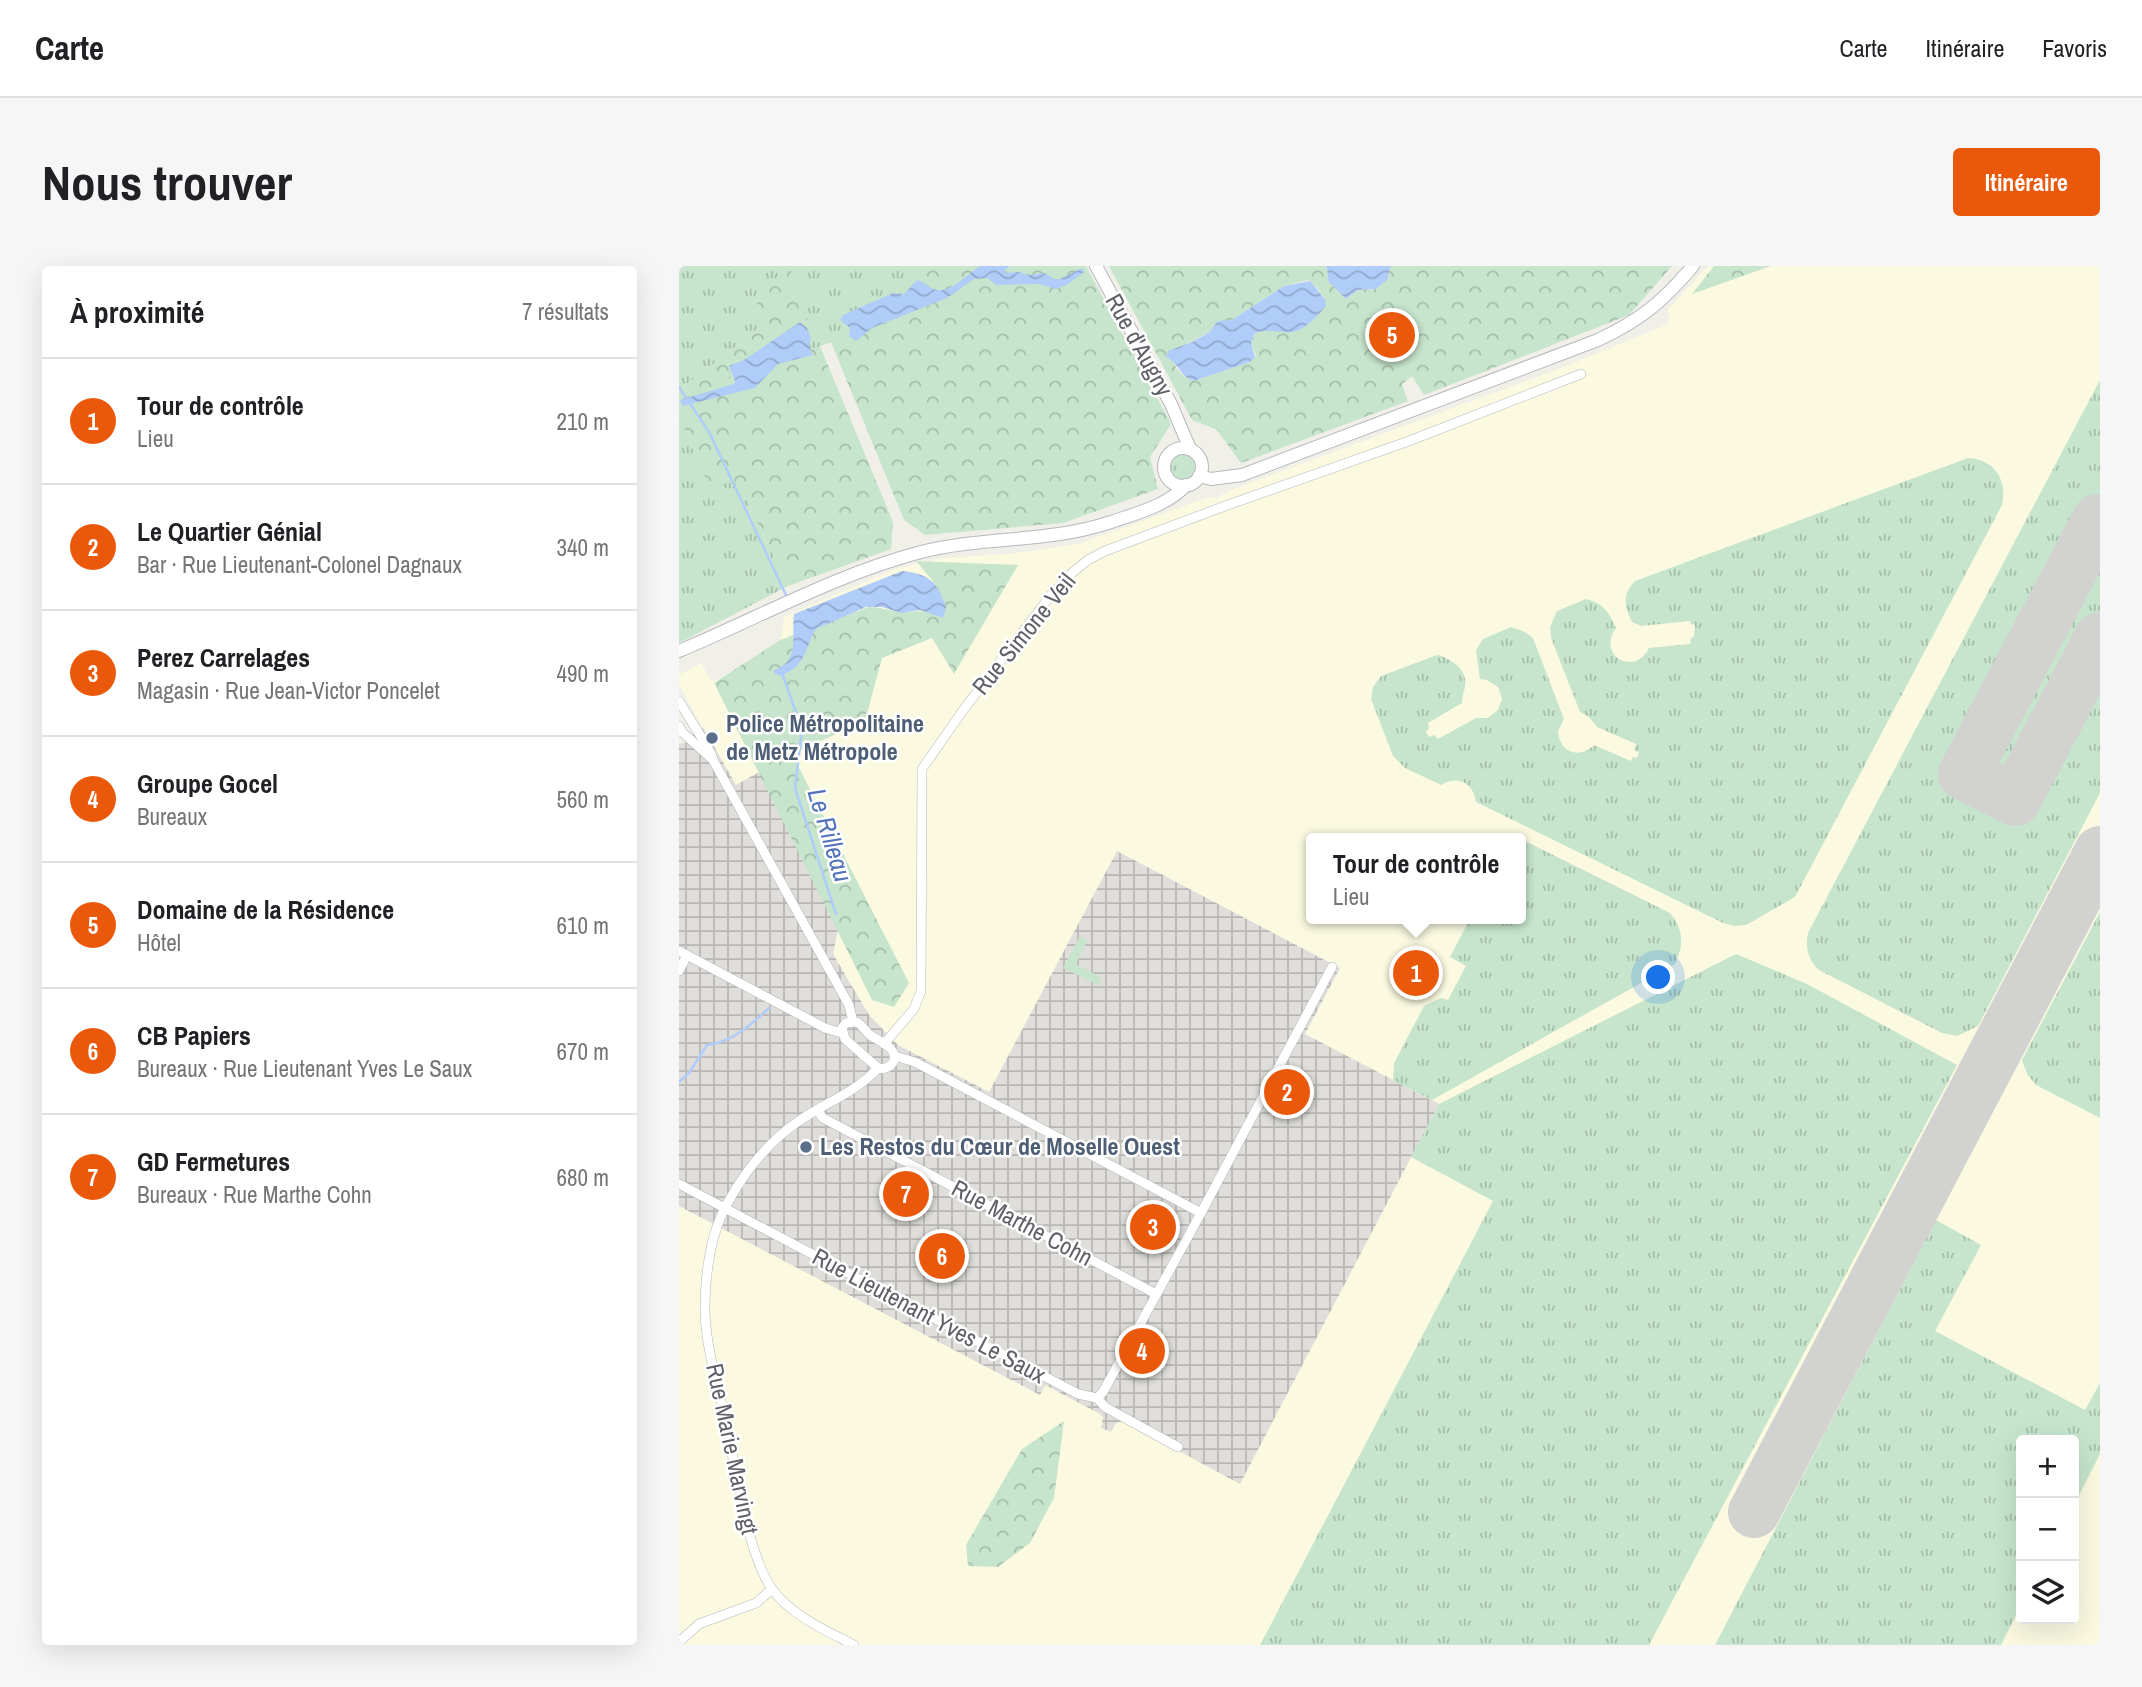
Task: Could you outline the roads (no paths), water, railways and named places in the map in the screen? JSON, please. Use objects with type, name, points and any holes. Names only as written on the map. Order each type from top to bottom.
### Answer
[{"type":"main road","name":"Rue d'Augny","points":[[1096,266],[1171,404],[1190,449]]},
{"type":"main road","points":[[1153,506],[1165,493],[1169,478],[1165,463],[1167,457],[1176,449],[1190,449],[1198,455],[1201,470],[1211,479],[1242,475],[1630,326],[1653,309],[1693,266]]},
{"type":"main road","name":"Rue d'Augny","points":[[1176,449],[1180,425]]},
{"type":"main road","points":[[679,651],[847,578],[919,552],[966,544],[1068,534],[1104,524],[1173,499],[1201,470]]},
{"type":"main road","points":[[1169,478],[1176,484],[1186,485]]},
{"type":"street","name":"Rue Simone Veil","points":[[884,1044],[914,1009],[921,991],[922,769],[1011,647],[1051,595],[1073,572],[1105,551],[1409,441],[1581,374]]},
{"type":"street","points":[[679,701],[711,753],[842,993],[852,1012],[853,1022]]},
{"type":"street","points":[[695,725],[681,729],[713,760]]},
{"type":"street","points":[[679,971],[683,953],[825,1028],[842,1033]]},
{"type":"street","points":[[1097,1398],[1103,1392],[1201,1213],[1332,967]]},
{"type":"street","points":[[878,1068],[845,1039],[842,1028],[846,1023],[859,1023],[892,1049],[894,1056],[915,1062],[1201,1213]]},
{"type":"street","name":"Rue Marie Marvingt","points":[[854,1645],[806,1619],[787,1605],[772,1589],[756,1556],[705,1315],[708,1271],[716,1231],[725,1208],[746,1173],[772,1144],[817,1110],[864,1082],[878,1068],[889,1067],[894,1056]]},
{"type":"street","name":"Rue Marthe Cohn","points":[[817,1110],[823,1118],[1156,1293]]},
{"type":"street","name":"Rue Lieutenant Yves Le Saux","points":[[679,1184],[1078,1394],[1097,1398],[1105,1407],[1178,1447]]},
{"type":"street","points":[[679,1642],[699,1623],[755,1603],[772,1589]]},
{"type":"water","points":[[981,266],[1010,266],[1005,273],[1045,273],[1054,279],[1060,279],[1082,268],[1084,272],[1056,289],[1039,284],[996,285],[988,278],[974,279],[947,298],[872,328],[856,341],[849,336],[850,328],[840,320],[843,315],[893,293],[904,294],[917,280],[934,289],[943,290],[955,285]]},
{"type":"water","points":[[1327,266],[1391,266],[1387,280],[1376,289],[1358,290],[1346,299],[1328,281]]},
{"type":"water","points":[[1310,281],[1325,299],[1326,306],[1308,325],[1297,331],[1255,333],[1251,343],[1255,357],[1250,362],[1194,381],[1166,357],[1168,351],[1208,333],[1218,321],[1232,320],[1284,286]]},
{"type":"water","points":[[800,322],[807,328],[811,338],[809,345],[813,355],[778,364],[755,388],[682,406],[680,400],[734,384],[729,366],[744,360]]},
{"type":"water","points":[[902,571],[919,574],[931,580],[946,607],[943,618],[920,610],[901,613],[882,607],[866,607],[816,629],[801,661],[781,676],[774,673],[774,670],[788,661],[791,654],[794,614]]},
{"type":"waterway","name":"Le Rilleau","points":[[679,387],[709,432],[786,595]]},
{"type":"waterway","name":"Le Rilleau","points":[[782,673],[802,729],[795,788],[836,914]]},
{"type":"waterway","name":"Le Rilleau","points":[[679,1082],[689,1073],[707,1045],[733,1037],[769,1008]]},
{"type":"place","name":"Domaine de la Résidence","points":[[1392,335]]},
{"type":"place","name":"Police Métropolitaine de Metz Métropole","points":[[712,738]]},
{"type":"place","name":"Tour de contrôle","points":[[1416,973]]},
{"type":"place","name":"Le Quartier Génial","points":[[1287,1092]]},
{"type":"place","name":"Les Restos du Cœur de Moselle Ouest","points":[[806,1147]]},
{"type":"place","name":"GD Fermetures","points":[[906,1194]]},
{"type":"place","name":"Perez Carrelages","points":[[1153,1227]]},
{"type":"place","name":"CB Papiers","points":[[942,1256]]},
{"type":"place","name":"Groupe Gocel","points":[[1142,1351]]}]
